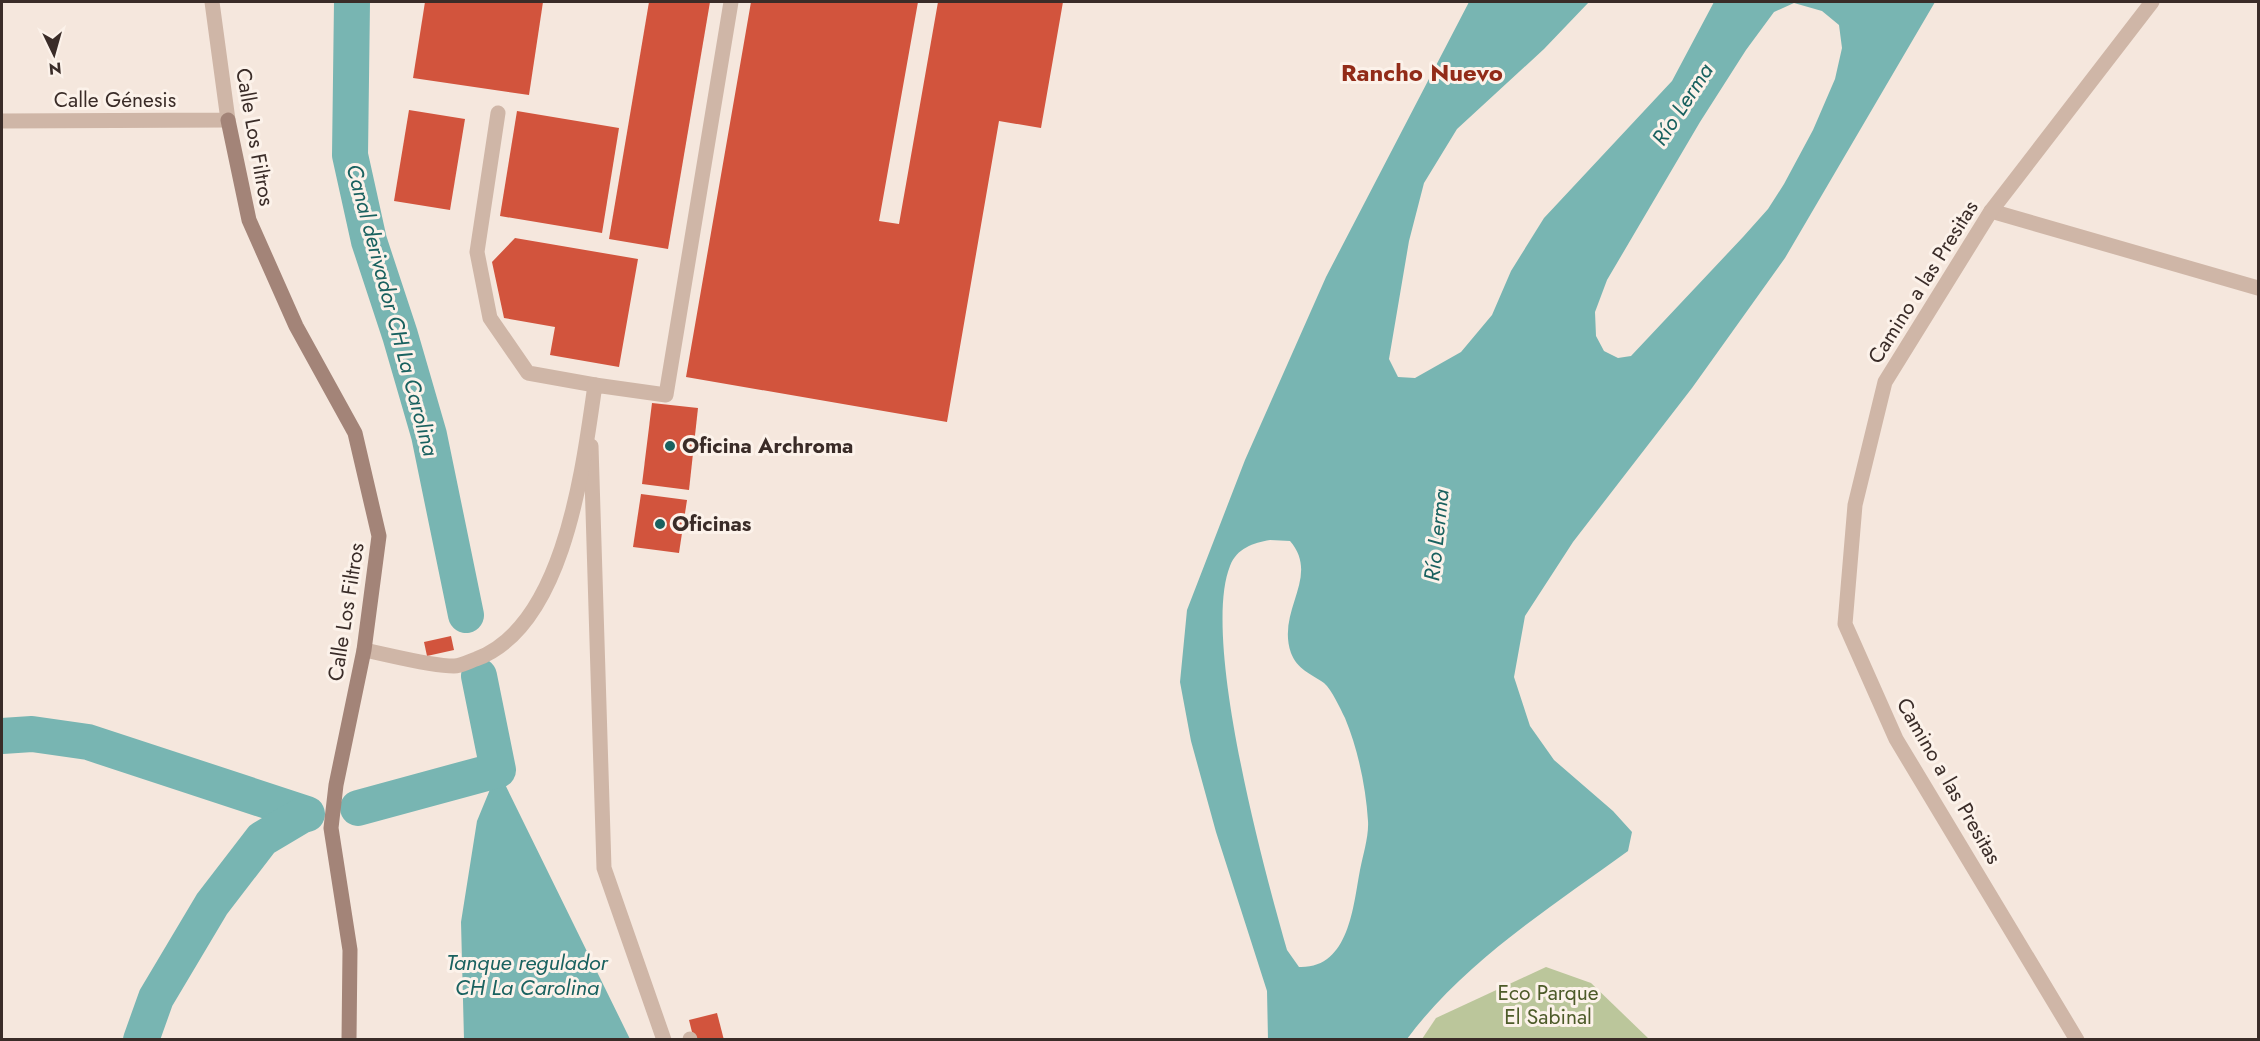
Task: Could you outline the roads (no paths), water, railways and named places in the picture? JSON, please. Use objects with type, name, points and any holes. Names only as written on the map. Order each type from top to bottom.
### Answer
[{"type":"street","name":"Calle Los Filtros","points":[[212,2],[228,120],[249,220],[296,326],[355,433],[379,536],[364,650],[336,785],[331,828],[350,950],[348,1040]]},
{"type":"street","points":[[498,113],[477,252],[490,318],[528,373],[666,395],[731,2]]},
{"type":"street","name":"Camino a las Presitas","points":[[2077,1040],[1896,739],[1845,624],[1855,505],[1886,382],[1991,211],[2152,2]]},
{"type":"street","name":"Calle Génesis","points":[[2,121],[228,120]]},
{"type":"street","points":[[1991,211],[2259,288]]},
{"type":"street","points":[[364,650],[456,666],[494,652],[521,628],[547,585],[568,536],[595,385]]},
{"type":"street","points":[[591,416],[604,868],[664,1040]]},
{"type":"water","name":"Río Lerma","points":[[1469,2],[1589,2],[1544,49],[1457,129],[1424,183],[1409,241],[1389,359],[1398,377],[1415,378],[1461,352],[1492,315],[1511,271],[1544,218],[1672,81],[1714,2],[1935,2],[1785,258],[1692,388],[1573,542],[1525,616],[1514,677],[1530,726],[1554,760],[1613,811],[1632,832],[1628,851],[1539,915],[1482,960],[1430,1011],[1407,1039],[1268,1039],[1267,991],[1216,832],[1191,741],[1180,682],[1187,610],[1245,460],[1326,277]],"holes":[[[1794,3],[1822,11],[1839,25],[1842,48],[1835,79],[1813,130],[1784,184],[1768,209],[1631,356],[1618,358],[1604,351],[1596,336],[1595,312],[1607,280],[1700,122],[1746,50],[1774,12]],[[1270,540],[1290,541],[1298,554],[1301,568],[1300,581],[1289,622],[1288,637],[1291,653],[1301,667],[1327,686],[1345,718],[1361,769],[1368,821],[1367,839],[1355,901],[1346,933],[1329,958],[1316,965],[1299,967],[1287,950],[1251,812],[1229,698],[1223,645],[1223,600],[1230,566],[1246,547]]]},
{"type":"water","name":"Tanque regulador CH La Carolina","points":[[498,770],[630,1039],[464,1039],[461,922],[477,821]]},
{"type":"waterway","name":"Canal derivador CH La Carolina","points":[[352,2],[350,155],[369,241],[400,335],[429,435],[466,615]]},
{"type":"waterway","points":[[358,808],[498,770],[479,676]]},
{"type":"waterway","points":[[2,736],[32,734],[88,742],[307,814]]},
{"type":"waterway","points":[[141,1040],[156,998],[212,904],[262,839],[304,814]]},
{"type":"place","name":"Oficina Archroma","points":[[670,446]]},
{"type":"place","name":"Oficinas","points":[[660,524]]},
{"type":"district","name":"Rancho Nuevo","points":[[1422,73]]},
{"type":"park label","name":"Eco Parque El Sabinal","points":[[1548,1005]]}]
